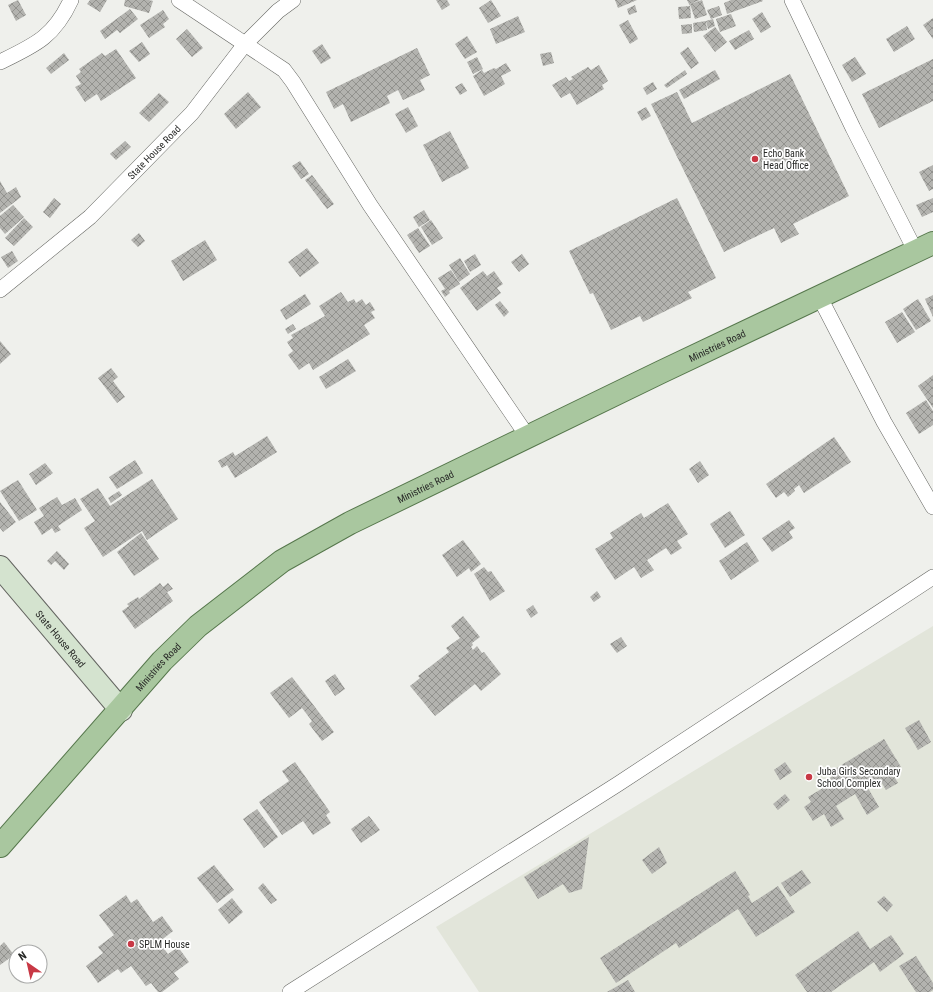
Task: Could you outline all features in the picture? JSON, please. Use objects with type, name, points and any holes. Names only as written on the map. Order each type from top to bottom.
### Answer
[{"type":"main road","name":"Ministries Road","points":[[0,846],[162,662],[198,626],[282,562],[350,523],[819,296],[924,247]]},
{"type":"main road","name":"State House Road","points":[[0,567],[121,710]]},
{"type":"street","points":[[0,62],[43,39],[63,18],[71,0]]},
{"type":"street","points":[[179,0],[284,70],[294,82],[370,205],[528,437]]},
{"type":"street","name":"State House Road","points":[[0,290],[90,217],[192,113],[245,44],[278,11],[293,0]]},
{"type":"street","points":[[792,0],[853,128],[924,247]]},
{"type":"street","points":[[819,296],[884,422],[933,506]]},
{"type":"street","points":[[290,992],[618,784],[933,578]]},
{"type":"shaded area","name":"Juba Girls Secondary School Complex","points":[[933,626],[933,992],[479,992],[436,927]]},
{"type":"building","points":[[18,0],[26,15],[16,21],[8,5]]},
{"type":"building","points":[[90,0],[107,0],[100,12],[87,4]]},
{"type":"building","points":[[125,0],[153,1],[149,13],[124,6]]},
{"type":"building","points":[[436,0],[447,0],[450,5],[442,10]]},
{"type":"building","points":[[491,0],[501,16],[488,23],[479,8]]},
{"type":"building","points":[[615,0],[637,0],[618,8]]},
{"type":"building","points":[[687,0],[700,0],[690,4],[691,18],[679,19],[678,7],[690,6]]},
{"type":"building","points":[[702,0],[707,15],[695,19],[690,4]]},
{"type":"building","points":[[731,0],[763,1],[727,14],[724,3]]},
{"type":"building","points":[[635,5],[637,12],[629,15],[627,9]]},
{"type":"building","points":[[719,6],[722,15],[711,19],[707,10]]},
{"type":"building","points":[[130,9],[138,19],[120,33],[117,30],[105,39],[100,31]]},
{"type":"building","points":[[163,10],[169,19],[163,24],[165,27],[149,38],[140,25]]},
{"type":"building","points":[[762,12],[771,27],[761,33],[752,19]]},
{"type":"building","points":[[731,14],[736,26],[720,32],[716,19]]},
{"type":"building","points":[[518,16],[525,32],[496,44],[490,29]]},
{"type":"building","points":[[933,18],[933,39],[923,25]]},
{"type":"building","points":[[713,19],[715,26],[708,29],[706,21]]},
{"type":"building","points":[[628,20],[638,39],[630,44],[619,25]]},
{"type":"building","points":[[706,21],[707,30],[694,32],[693,23]]},
{"type":"building","points":[[692,24],[692,33],[682,34],[681,25]]},
{"type":"building","points":[[907,26],[915,39],[894,52],[886,39]]},
{"type":"building","points":[[715,27],[727,42],[715,52],[703,36]]},
{"type":"building","points":[[187,29],[203,48],[192,57],[176,39]]},
{"type":"building","points":[[749,30],[754,39],[735,50],[729,41]]},
{"type":"building","points":[[467,36],[477,52],[465,59],[455,44]]},
{"type":"building","points":[[142,42],[150,54],[139,62],[129,51]]},
{"type":"building","points":[[322,44],[331,58],[321,64],[312,51]]},
{"type":"building","points":[[688,47],[699,63],[691,69],[680,53]]},
{"type":"building","points":[[417,48],[430,75],[420,80],[425,90],[403,100],[398,90],[387,96],[390,103],[351,122],[343,104],[334,109],[326,92]]},
{"type":"building","points":[[116,49],[136,78],[101,101],[97,94],[85,102],[75,87],[81,84],[76,76],[81,72],[79,69],[102,53],[105,56]]},
{"type":"building","points":[[551,52],[554,63],[543,66],[540,54]]},
{"type":"building","points":[[64,53],[69,60],[51,74],[46,68]]},
{"type":"building","points":[[477,57],[483,69],[473,74],[467,62]]},
{"type":"building","points":[[855,57],[866,74],[852,82],[842,65]]},
{"type":"building","points":[[933,59],[933,101],[879,128],[862,94]]},
{"type":"building","points":[[506,63],[511,71],[501,76],[505,84],[484,96],[473,76],[482,70],[484,73],[494,68],[496,69]]},
{"type":"building","points":[[599,65],[608,81],[602,85],[604,89],[577,105],[570,93],[561,98],[552,85],[566,77],[569,81],[573,79],[571,77],[588,67],[591,70]]},
{"type":"building","points":[[685,70],[687,74],[667,88],[664,85]]},
{"type":"building","points":[[715,70],[720,79],[684,99],[679,90]]},
{"type":"building","name":"Echo Bank Head Office","points":[[790,74],[849,196],[793,224],[799,234],[781,243],[774,228],[724,252],[651,104],[677,92],[692,123]]},
{"type":"building","points":[[653,82],[657,89],[647,95],[643,88]]},
{"type":"building","points":[[462,83],[467,91],[460,95],[455,87]]},
{"type":"building","points":[[248,92],[261,107],[236,129],[224,114]]},
{"type":"building","points":[[159,93],[169,102],[149,122],[139,113]]},
{"type":"building","points":[[408,107],[418,126],[406,133],[395,114]]},
{"type":"building","points":[[646,107],[651,116],[642,121],[637,112]]},
{"type":"building","points":[[450,131],[469,168],[442,182],[423,145]]},
{"type":"building","points":[[125,141],[131,147],[116,160],[110,154]]},
{"type":"building","points":[[300,161],[309,174],[301,179],[292,166]]},
{"type":"building","points":[[933,165],[933,189],[929,191],[919,172]]},
{"type":"building","points":[[312,175],[334,204],[327,209],[305,180]]},
{"type":"building","points":[[0,181],[7,193],[16,187],[21,197],[0,213]]},
{"type":"building","points":[[54,198],[61,204],[50,218],[43,212]]},
{"type":"building","points":[[677,198],[716,278],[688,292],[692,298],[643,322],[640,316],[611,330],[593,293],[590,294],[569,251]]},
{"type":"building","points":[[933,198],[933,212],[922,217],[916,205]]},
{"type":"building","points":[[13,205],[24,217],[5,234],[0,228],[0,216]]},
{"type":"building","points":[[424,210],[430,220],[419,227],[413,217]]},
{"type":"building","points":[[24,218],[33,227],[14,246],[5,238]]},
{"type":"building","points":[[431,220],[443,238],[432,245],[421,227]]},
{"type":"building","points":[[418,228],[430,246],[419,253],[407,235]]},
{"type":"building","points":[[139,233],[145,241],[138,247],[131,240]]},
{"type":"building","points":[[205,240],[217,260],[183,281],[171,261]]},
{"type":"building","points":[[307,248],[319,263],[300,277],[288,262]]},
{"type":"building","points":[[12,251],[18,261],[8,268],[1,257]]},
{"type":"building","points":[[475,254],[481,265],[470,272],[464,261]]},
{"type":"building","points":[[522,254],[529,264],[519,272],[511,262]]},
{"type":"building","points":[[460,258],[470,274],[459,282],[449,265]]},
{"type":"building","points":[[451,270],[460,284],[449,291],[450,293],[445,297],[441,291],[445,289],[438,278]]},
{"type":"building","points":[[483,271],[487,276],[494,271],[503,284],[497,288],[501,293],[477,311],[460,288]]},
{"type":"building","points":[[341,292],[348,302],[354,299],[356,303],[362,299],[366,305],[370,302],[375,310],[371,312],[375,318],[364,325],[370,334],[313,370],[309,363],[299,370],[288,355],[293,351],[287,342],[293,338],[291,335],[325,316],[319,306]]},
{"type":"building","points":[[305,294],[311,304],[286,320],[280,310]]},
{"type":"building","points":[[933,295],[933,317],[925,299]]},
{"type":"building","points":[[918,299],[931,321],[916,330],[903,309]]},
{"type":"building","points":[[500,301],[509,312],[504,317],[495,305]]},
{"type":"building","points":[[902,312],[915,332],[897,343],[885,322]]},
{"type":"building","points":[[293,324],[296,329],[288,334],[285,329]]},
{"type":"building","points":[[0,341],[11,354],[0,364]]},
{"type":"building","points":[[348,359],[356,371],[326,389],[319,377]]},
{"type":"building","points":[[111,368],[118,377],[113,381],[125,397],[117,403],[98,378]]},
{"type":"building","points":[[933,375],[933,408],[918,386]]},
{"type":"building","points":[[926,400],[933,411],[933,425],[919,434],[906,413]]},
{"type":"building","points":[[267,436],[277,452],[235,478],[227,465],[222,468],[218,461],[233,452],[235,456]]},
{"type":"building","points":[[834,437],[851,462],[804,493],[799,485],[788,497],[784,492],[776,498],[766,484]]},
{"type":"building","points":[[135,460],[143,473],[117,489],[109,477]]},
{"type":"building","points":[[700,461],[709,475],[698,483],[689,469]]},
{"type":"building","points":[[45,463],[53,473],[36,485],[29,474]]},
{"type":"building","points":[[152,479],[178,519],[147,540],[142,531],[103,557],[84,528],[95,521],[80,499],[98,488],[110,506]]},
{"type":"building","points":[[18,480],[37,510],[19,521],[0,491]]},
{"type":"building","points":[[119,491],[122,495],[111,503],[108,498]]},
{"type":"building","points":[[57,497],[62,505],[75,498],[82,510],[58,526],[61,530],[55,533],[52,528],[42,535],[34,522],[44,516],[39,508]]},
{"type":"building","points":[[0,502],[16,522],[3,532],[0,528]]},
{"type":"building","points":[[668,503],[688,534],[677,541],[682,548],[671,555],[666,548],[647,560],[654,570],[641,578],[634,567],[615,580],[595,549],[613,538],[610,533],[641,513],[644,518]]},
{"type":"building","points":[[730,511],[745,535],[725,548],[710,524]]},
{"type":"building","points":[[789,520],[795,528],[789,532],[793,538],[772,552],[762,538]]},
{"type":"building","points":[[141,533],[159,559],[134,576],[117,552]]},
{"type":"building","points":[[463,540],[481,564],[471,572],[469,568],[457,577],[442,555]]},
{"type":"building","points":[[747,542],[759,561],[731,580],[719,561]]},
{"type":"building","points":[[57,551],[69,564],[64,570],[55,561],[51,565],[47,561]]},
{"type":"building","points":[[484,567],[488,572],[491,571],[505,591],[490,601],[474,574]]},
{"type":"building","points":[[160,583],[163,587],[168,583],[173,589],[167,592],[173,601],[135,629],[122,611],[129,606],[127,604],[138,597],[139,599]]},
{"type":"building","points":[[597,591],[601,597],[594,602],[590,597]]},
{"type":"building","points":[[533,605],[538,613],[531,618],[526,610]]},
{"type":"building","points":[[463,616],[480,637],[472,643],[473,645],[471,647],[473,650],[477,646],[482,653],[484,652],[501,674],[481,691],[475,684],[435,716],[410,686],[420,678],[418,676],[449,652],[446,648],[460,638],[451,626]]},
{"type":"building","points":[[621,637],[627,646],[617,653],[610,644]]},
{"type":"building","points":[[335,674],[345,689],[335,696],[325,681]]},
{"type":"building","points":[[292,677],[334,732],[322,741],[309,724],[312,721],[302,708],[289,718],[270,693]]},
{"type":"building","points":[[919,720],[931,742],[918,750],[905,728]]},
{"type":"building","points":[[884,739],[901,767],[892,773],[898,783],[886,790],[880,780],[868,788],[879,807],[867,815],[855,794],[836,806],[844,819],[831,827],[824,814],[813,821],[804,807],[811,802],[808,797],[833,782],[830,778],[837,773],[835,769]]},
{"type":"building","points":[[295,762],[330,812],[326,815],[331,823],[313,835],[303,821],[282,835],[259,802],[289,781],[282,771]]},
{"type":"building","points":[[785,762],[792,772],[780,780],[774,770]]},
{"type":"building","points":[[785,794],[790,800],[778,810],[773,804]]},
{"type":"building","points":[[257,809],[278,837],[264,848],[243,819]]},
{"type":"building","points":[[369,816],[380,830],[361,843],[351,829]]},
{"type":"building","points":[[589,837],[582,889],[569,893],[563,884],[538,899],[524,877]]},
{"type":"building","points":[[659,847],[667,863],[652,874],[642,860]]},
{"type":"building","points":[[214,865],[234,890],[217,903],[197,878]]},
{"type":"building","points":[[802,870],[811,883],[790,897],[781,883]]},
{"type":"building","points":[[735,871],[750,895],[748,896],[752,903],[778,886],[795,912],[756,937],[738,909],[679,948],[676,943],[616,983],[600,958]]},
{"type":"building","points":[[263,883],[277,900],[271,904],[258,888]]},
{"type":"building","name":"SPLM House","points":[[126,895],[131,903],[137,899],[153,922],[162,916],[173,931],[159,942],[168,954],[178,947],[189,962],[174,973],[179,979],[162,992],[158,992],[151,983],[146,986],[131,966],[121,973],[118,969],[98,983],[86,966],[103,953],[98,947],[114,935],[99,915]]},
{"type":"building","points":[[884,896],[893,905],[887,912],[877,902]]},
{"type":"building","points":[[232,898],[243,912],[229,924],[218,910]]},
{"type":"building","points":[[858,931],[870,949],[891,935],[904,954],[880,972],[874,962],[831,992],[807,992],[795,975]]},
{"type":"building","points":[[4,942],[8,947],[8,959],[0,965],[0,946]]},
{"type":"building","points":[[916,956],[933,983],[933,990],[930,992],[916,992],[899,966]]},
{"type":"building","points":[[628,980],[635,992],[607,992]]},
{"type":"place","name":"Echo Bank Head Office","points":[[755,159]]},
{"type":"place","name":"Juba Girls Secondary School Complex","points":[[809,777]]},
{"type":"place","name":"SPLM House","points":[[131,944]]}]
